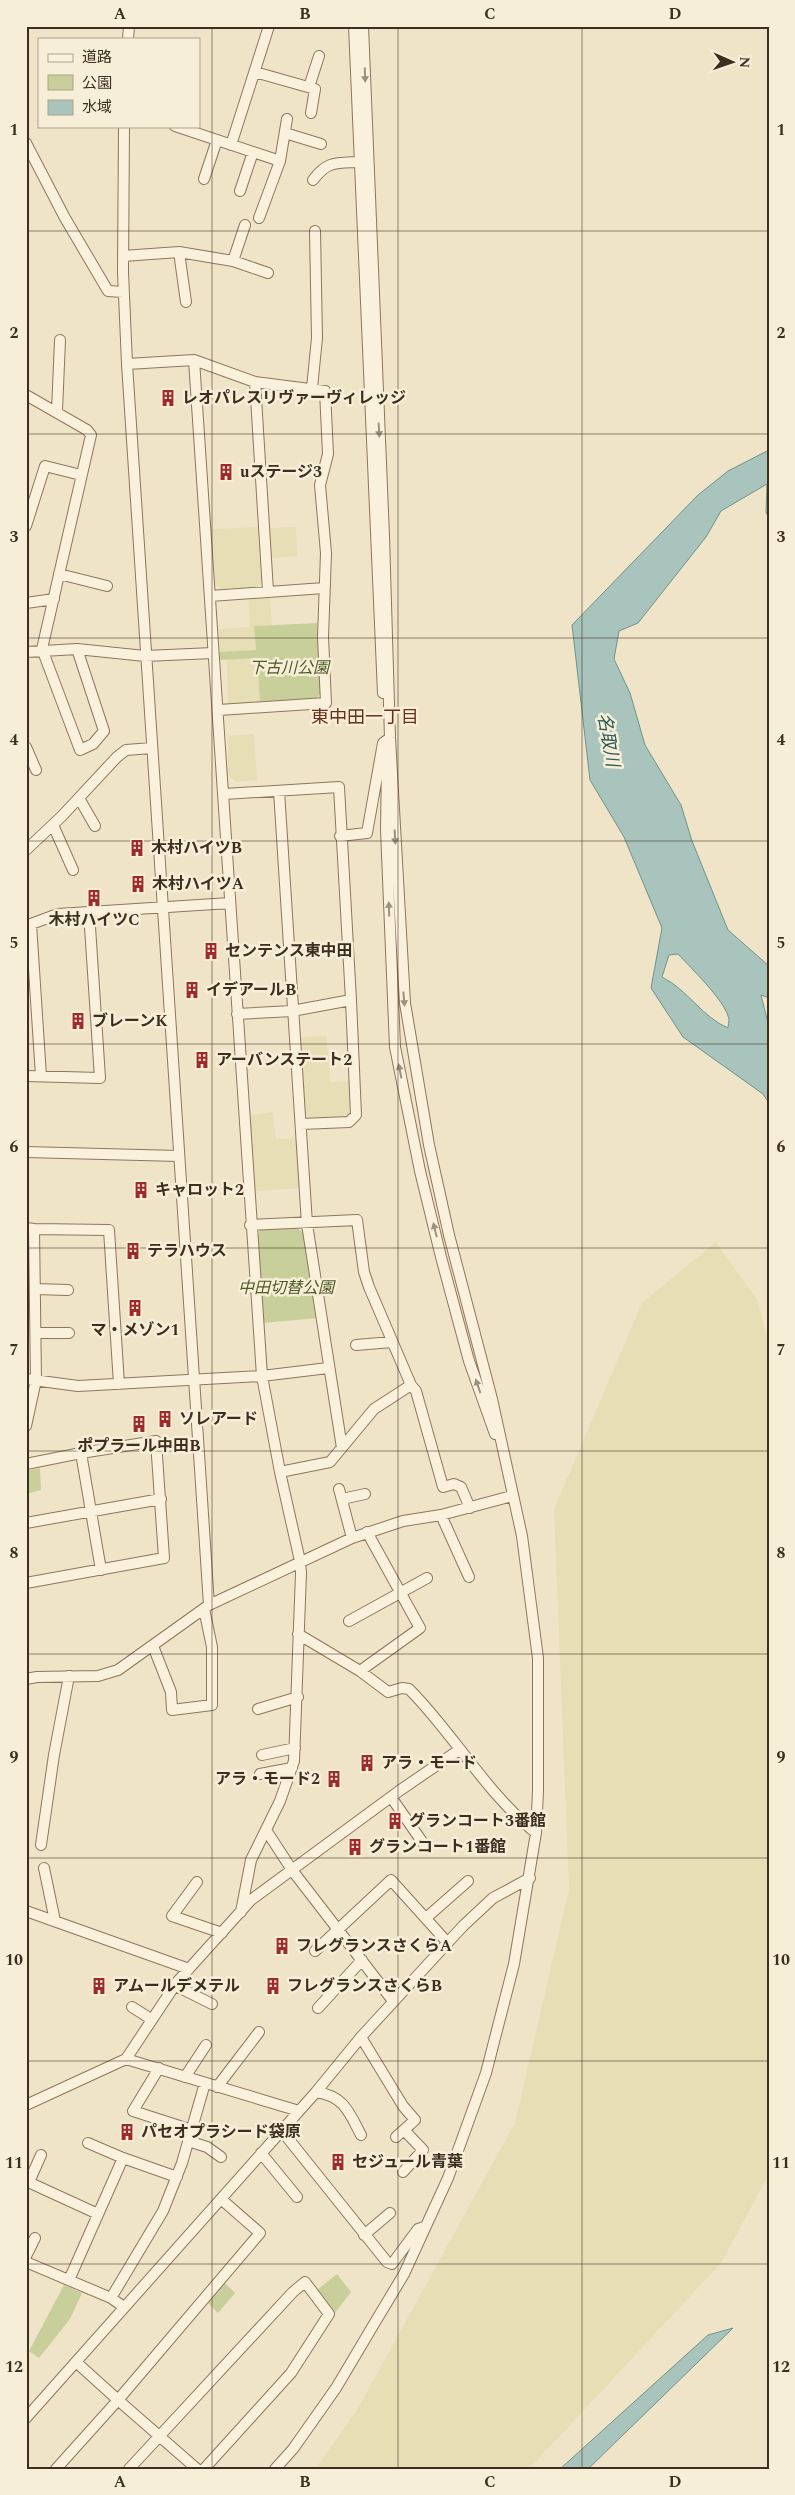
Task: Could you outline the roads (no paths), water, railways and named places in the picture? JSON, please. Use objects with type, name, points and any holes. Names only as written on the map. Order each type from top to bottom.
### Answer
[{"type":"street","points":[[231,145],[269,26]]},
{"type":"street","points":[[354,26],[358,162],[380,666],[385,725],[390,738],[387,749],[386,830],[395,1047],[420,1171],[468,1361],[507,1465]]},
{"type":"street","points":[[275,2469],[293,2449],[336,2388],[404,2274],[448,2178],[486,2073],[514,1964],[530,1878],[536,1832],[538,1658],[522,1536],[492,1399],[449,1235],[423,1120],[404,1003],[390,738],[384,536],[363,26]]},
{"type":"street","points":[[309,87],[319,56]]},
{"type":"street","points":[[254,72],[315,89],[311,113]]},
{"type":"street","points":[[259,218],[280,160],[287,119]]},
{"type":"street","points":[[124,128],[123,292],[127,364],[207,1607],[212,1647],[212,1705],[172,1710],[171,1692],[153,1646]]},
{"type":"street","points":[[181,128],[280,160]]},
{"type":"street","points":[[285,133],[321,144]]},
{"type":"street","points":[[204,179],[217,140]]},
{"type":"street","points":[[26,143],[65,218],[108,291],[123,292]]},
{"type":"street","points":[[240,191],[253,152]]},
{"type":"street","points":[[313,180],[321,170],[330,164],[358,162]]},
{"type":"street","points":[[233,261],[245,225]]},
{"type":"street","points":[[312,388],[316,338],[315,231]]},
{"type":"street","points":[[123,256],[179,252],[233,261],[268,273]]},
{"type":"street","points":[[179,252],[186,302]]},
{"type":"street","points":[[57,411],[60,340]]},
{"type":"street","points":[[127,364],[194,360],[255,382],[325,390],[328,454],[320,485],[326,553],[324,588],[326,703],[219,710]]},
{"type":"street","points":[[194,360],[213,652],[219,710],[250,1225],[262,1376],[280,1472],[300,1561],[298,1696],[292,1768],[251,1860],[241,1912]]},
{"type":"street","points":[[255,382],[268,591]]},
{"type":"street","points":[[26,395],[57,411],[87,430],[91,436],[42,649],[80,750],[93,744],[104,731],[76,649]]},
{"type":"street","points":[[26,526],[44,466],[81,476]]},
{"type":"street","points":[[59,574],[108,586]]},
{"type":"street","points":[[210,596],[324,588]]},
{"type":"street","points":[[26,603],[54,599]]},
{"type":"street","points":[[26,652],[42,649],[76,649],[145,656],[213,652]]},
{"type":"street","points":[[340,836],[367,832],[383,743],[390,738]]},
{"type":"street","points":[[26,747],[36,770]]},
{"type":"street","points":[[27,849],[126,750],[152,748]]},
{"type":"street","points":[[224,794],[339,787],[340,836],[351,1000],[356,1115],[349,1122],[301,1124]]},
{"type":"street","points":[[279,791],[307,1224],[342,1448]]},
{"type":"street","points":[[78,798],[95,826]]},
{"type":"street","points":[[53,825],[73,870]]},
{"type":"street","points":[[41,1076],[29,968],[31,924],[58,914],[230,903]]},
{"type":"street","points":[[26,1076],[100,1078],[89,912]]},
{"type":"street","points":[[237,1014],[292,1011],[351,1000]]},
{"type":"street","points":[[26,1152],[179,1156]]},
{"type":"street","points":[[250,1225],[307,1224],[357,1220],[364,1272],[392,1342],[411,1385],[416,1391],[443,1486],[454,1484],[461,1487],[470,1508]]},
{"type":"street","points":[[26,1426],[36,1333],[35,1289],[30,1228],[109,1230],[119,1384]]},
{"type":"street","points":[[35,1289],[68,1290]]},
{"type":"street","points":[[36,1333],[69,1333]]},
{"type":"street","points":[[356,1345],[392,1342]]},
{"type":"street","points":[[31,1380],[78,1386],[262,1376],[328,1368]]},
{"type":"street","points":[[280,1472],[330,1462],[374,1408],[411,1385]]},
{"type":"street","points":[[26,1464],[81,1453],[156,1442],[164,1558],[26,1583]]},
{"type":"street","points":[[81,1453],[101,1570]]},
{"type":"street","points":[[352,1538],[340,1494],[365,1494]]},
{"type":"street","points":[[26,1679],[36,1677],[98,1676],[118,1670],[207,1607],[300,1561],[352,1538],[403,1521],[440,1515],[512,1496]]},
{"type":"street","points":[[26,1523],[161,1499]]},
{"type":"street","points":[[440,1515],[469,1576]]},
{"type":"street","points":[[360,1671],[420,1628],[366,1532]]},
{"type":"street","points":[[349,1621],[427,1578]]},
{"type":"street","points":[[298,1634],[360,1671],[388,1692],[402,1688],[409,1689],[517,1818],[536,1832]]},
{"type":"street","points":[[41,1845],[54,1755],[69,1676]]},
{"type":"street","points":[[258,1709],[298,1696]]},
{"type":"street","points":[[262,1755],[295,1748]]},
{"type":"street","points":[[26,2105],[126,2059],[174,1985],[251,1900],[391,1797],[459,1750]]},
{"type":"street","points":[[260,1774],[292,1768]]},
{"type":"street","points":[[391,1797],[423,1843]]},
{"type":"street","points":[[266,1830],[292,1870],[393,2001]]},
{"type":"street","points":[[44,1868],[55,1921]]},
{"type":"street","points":[[26,2418],[447,1942],[493,1898],[530,1878]]},
{"type":"street","points":[[314,1951],[391,1880],[447,1942]]},
{"type":"street","points":[[426,1918],[468,1881]]},
{"type":"street","points":[[197,1882],[172,1916],[222,1933]]},
{"type":"street","points":[[26,1911],[189,1969]]},
{"type":"street","points":[[318,2008],[362,1960]]},
{"type":"street","points":[[174,1985],[212,2004]]},
{"type":"street","points":[[132,2007],[151,2019]]},
{"type":"street","points":[[217,2087],[259,2032]]},
{"type":"street","points":[[361,2037],[403,2106],[415,2120],[396,2137]]},
{"type":"street","points":[[185,2077],[206,2045]]},
{"type":"street","points":[[126,2059],[299,2111]]},
{"type":"street","points":[[159,2068],[133,2111],[192,2130]]},
{"type":"street","points":[[111,2298],[154,2227],[177,2177],[205,2084]]},
{"type":"street","points":[[316,2092],[331,2094],[343,2104],[361,2135]]},
{"type":"street","points":[[282,2130],[387,2262],[392,2264],[418,2229],[425,2227]]},
{"type":"street","points":[[404,2130],[424,2150],[410,2169]]},
{"type":"street","points":[[188,2141],[207,2147],[221,2157]]},
{"type":"street","points":[[88,2142],[123,2158],[177,2177]]},
{"type":"street","points":[[261,2154],[297,2197]]},
{"type":"street","points":[[41,2155],[28,2181],[98,2214]]},
{"type":"street","points":[[69,2280],[123,2158]]},
{"type":"street","points":[[56,2469],[118,2400],[260,2234],[221,2199]]},
{"type":"street","points":[[364,2235],[390,2213]]},
{"type":"street","points":[[26,2256],[35,2238]]},
{"type":"street","points":[[26,2262],[111,2298],[124,2307]]},
{"type":"street","points":[[129,2469],[293,2292],[305,2282],[329,2314],[290,2373],[204,2469]]},
{"type":"street","points":[[76,2362],[197,2469]]},
{"type":"water","name":"名取川","points":[[769,450],[769,517],[766,513],[767,484],[721,511],[706,537],[638,623],[619,631],[614,659],[630,693],[645,745],[681,805],[692,841],[728,930],[769,966],[769,998],[761,995],[769,1027],[769,1103],[763,1094],[683,1037],[651,988],[662,928],[624,837],[590,780],[572,625],[698,495],[728,471]],"holes":[[[678,954],[720,1001],[729,1018],[728,1028],[710,1017],[680,989],[662,977],[669,955]]]},
{"type":"water","points":[[733,2328],[588,2469],[560,2469],[708,2335]]},
{"type":"place","name":"レオパレスリヴァーヴィレッジ","points":[[168,398]]},
{"type":"place","name":"uステージ3","points":[[226,472]]},
{"type":"place","name":"木村ハイツB","points":[[137,848]]},
{"type":"place","name":"木村ハイツA","points":[[138,884]]},
{"type":"place","name":"木村ハイツC","points":[[94,898]]},
{"type":"place","name":"センテンス東中田","points":[[211,951]]},
{"type":"place","name":"イデアールB","points":[[192,990]]},
{"type":"place","name":"ブレーンK","points":[[78,1021]]},
{"type":"place","name":"アーバンステート2","points":[[202,1060]]},
{"type":"place","name":"キャロット2","points":[[141,1190]]},
{"type":"place","name":"テラハウス","points":[[133,1251]]},
{"type":"place","name":"マ・メゾン1","points":[[135,1308]]},
{"type":"place","name":"ソレアード","points":[[165,1419]]},
{"type":"place","name":"ポプラール中田B","points":[[139,1424]]},
{"type":"place","name":"アラ・モード","points":[[367,1763]]},
{"type":"place","name":"アラ・モード2","points":[[334,1779]]},
{"type":"place","name":"グランコート3番館","points":[[395,1821]]},
{"type":"place","name":"グランコート1番館","points":[[355,1847]]},
{"type":"place","name":"フレグランスさくらA","points":[[282,1946]]},
{"type":"place","name":"アムールデメテル","points":[[99,1986]]},
{"type":"place","name":"フレグランスさくらB","points":[[273,1986]]},
{"type":"place","name":"パセオプラシード袋原","points":[[127,2132]]},
{"type":"place","name":"セジュール青葉","points":[[338,2162]]},
{"type":"district","name":"東中田一丁目","points":[[365,717]]},
{"type":"park label","name":"下古川公園","points":[[289,668]]},
{"type":"park label","name":"中田切替公園","points":[[286,1288]]}]
